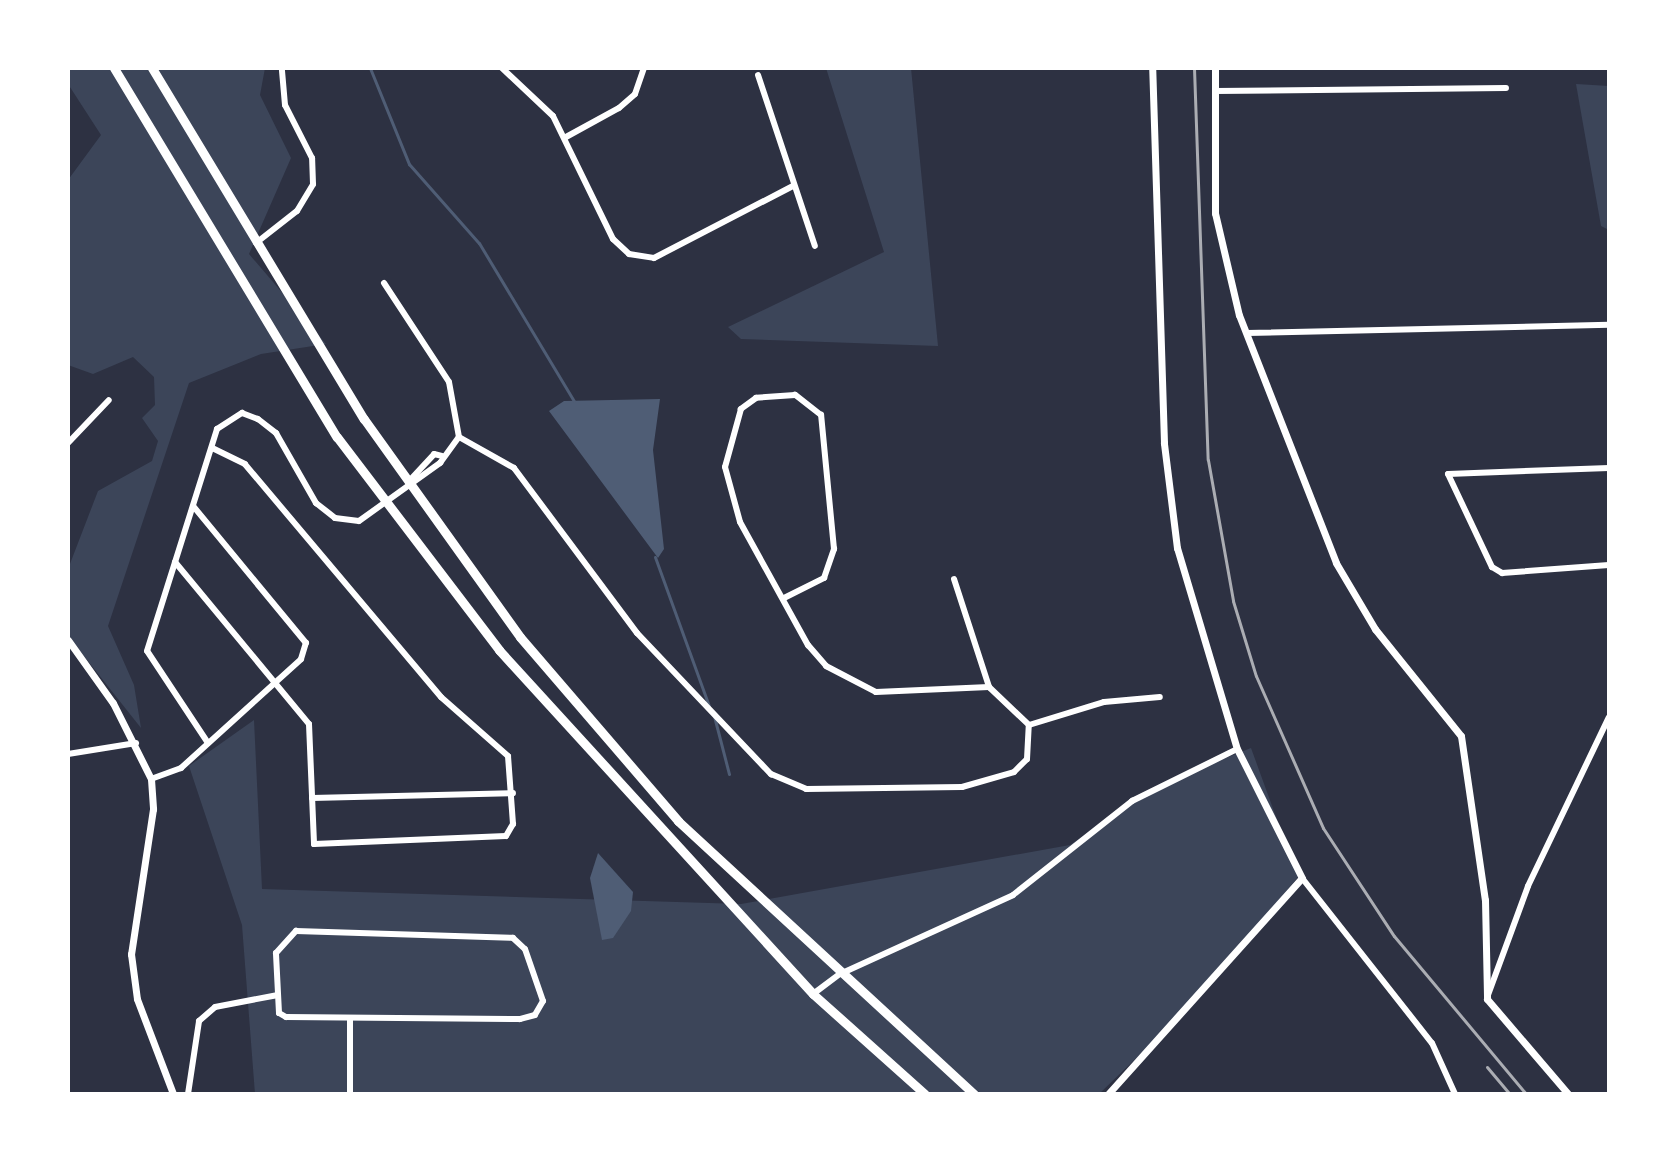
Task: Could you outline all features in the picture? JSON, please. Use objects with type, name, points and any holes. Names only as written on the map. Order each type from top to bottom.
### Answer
[{"type":"main road","points":[[114,68],[337,437],[499,650],[813,994],[925,1094]]},
{"type":"main road","points":[[152,68],[256,243],[410,480],[520,637],[671,813],[840,974],[974,1094]]},
{"type":"street","points":[[256,243],[297,211],[313,184],[312,158],[285,105],[282,68]]},
{"type":"street","points":[[502,68],[532,91],[566,137],[613,239],[641,259],[793,186]]},
{"type":"street","points":[[566,137],[619,108],[635,94],[644,68]]},
{"type":"street","points":[[1152,68],[1164,443],[1186,597],[1237,749],[1302,878],[1432,1043],[1455,1094]]},
{"type":"street","points":[[1215,68],[1215,213],[1226,276],[1336,563],[1375,629],[1461,736],[1485,900],[1487,999],[1514,1037],[1568,1094]]},
{"type":"street","points":[[758,75],[815,246]]},
{"type":"street","points":[[1215,91],[1506,88]]},
{"type":"street","points":[[384,283],[449,382],[459,437]]},
{"type":"street","points":[[1247,333],[1609,325]]},
{"type":"street","points":[[784,598],[824,578],[834,549],[821,415],[795,395],[756,398],[741,409],[725,467],[740,522],[808,645],[853,684],[876,692],[989,687]]},
{"type":"street","points":[[68,443],[109,400]]},
{"type":"street","points":[[208,743],[147,651],[217,429],[242,413],[276,433],[316,503],[335,518],[359,521],[442,456],[459,437]]},
{"type":"street","points":[[459,437],[514,468],[637,633],[771,774],[806,789],[962,787],[1014,772],[1027,759],[1029,725],[989,687],[967,629],[954,579]]},
{"type":"street","points":[[175,562],[309,724],[314,844],[506,836],[513,793],[508,756],[441,697],[245,464],[212,448]]},
{"type":"street","points":[[1609,468],[1458,470],[1448,474],[1448,486],[1492,567],[1502,573],[1609,565]]},
{"type":"street","points":[[151,779],[181,768],[301,659],[306,643],[194,507]]},
{"type":"street","points":[[68,640],[136,743],[151,779],[153,809],[131,954],[137,999],[173,1094]]},
{"type":"street","points":[[1029,725],[1114,700],[1160,697]]},
{"type":"street","points":[[1487,999],[1528,886],[1609,717]]},
{"type":"street","points":[[68,754],[136,743]]},
{"type":"street","points":[[813,994],[840,974],[1013,895],[1132,801],[1237,749]]},
{"type":"street","points":[[312,798],[513,793]]},
{"type":"street","points":[[1108,1094],[1302,878]]},
{"type":"street","points":[[296,931],[493,933],[525,949],[543,1001],[535,1015],[520,1019],[350,1019],[286,1017],[279,1013],[276,953],[296,931]]},
{"type":"street","points":[[188,1094],[199,1021],[215,1007],[278,995]]},
{"type":"street","points":[[350,1019],[350,1094]]},
{"type":"shaded area","points":[[68,68],[265,68],[260,95],[291,158],[249,254],[326,344],[261,354],[189,383],[108,626],[134,685],[141,728],[68,636],[68,569],[98,491],[152,461],[158,441],[142,418],[155,405],[154,377],[133,357],[93,374],[68,365],[68,180],[101,135],[68,84]]},
{"type":"shaded area","points":[[826,68],[911,68],[938,346],[741,339],[728,327],[884,252]]},
{"type":"shaded area","points":[[1576,84],[1609,86],[1609,230],[1601,226]]},
{"type":"shaded area","points":[[660,399],[653,450],[664,549],[658,558],[549,411],[564,401]]},
{"type":"shaded area","points":[[254,720],[262,889],[741,904],[1070,845],[1160,784],[1251,748],[1298,877],[1184,1012],[1099,1094],[255,1094],[242,925],[189,766]]},
{"type":"shaded area","points":[[598,853],[633,892],[631,911],[613,938],[602,940],[590,878]]},
{"type":"waterway","points":[[370,68],[409,164],[479,243],[574,401]]},
{"type":"waterway","points":[[655,557],[709,706]]},
{"type":"waterway","points":[[714,716],[729,774]]},
{"type":"railway","points":[[1194,68],[1208,460],[1233,601],[1256,676],[1323,828],[1394,936],[1526,1094]]},
{"type":"railway","points":[[1487,1067],[1510,1094]]}]
